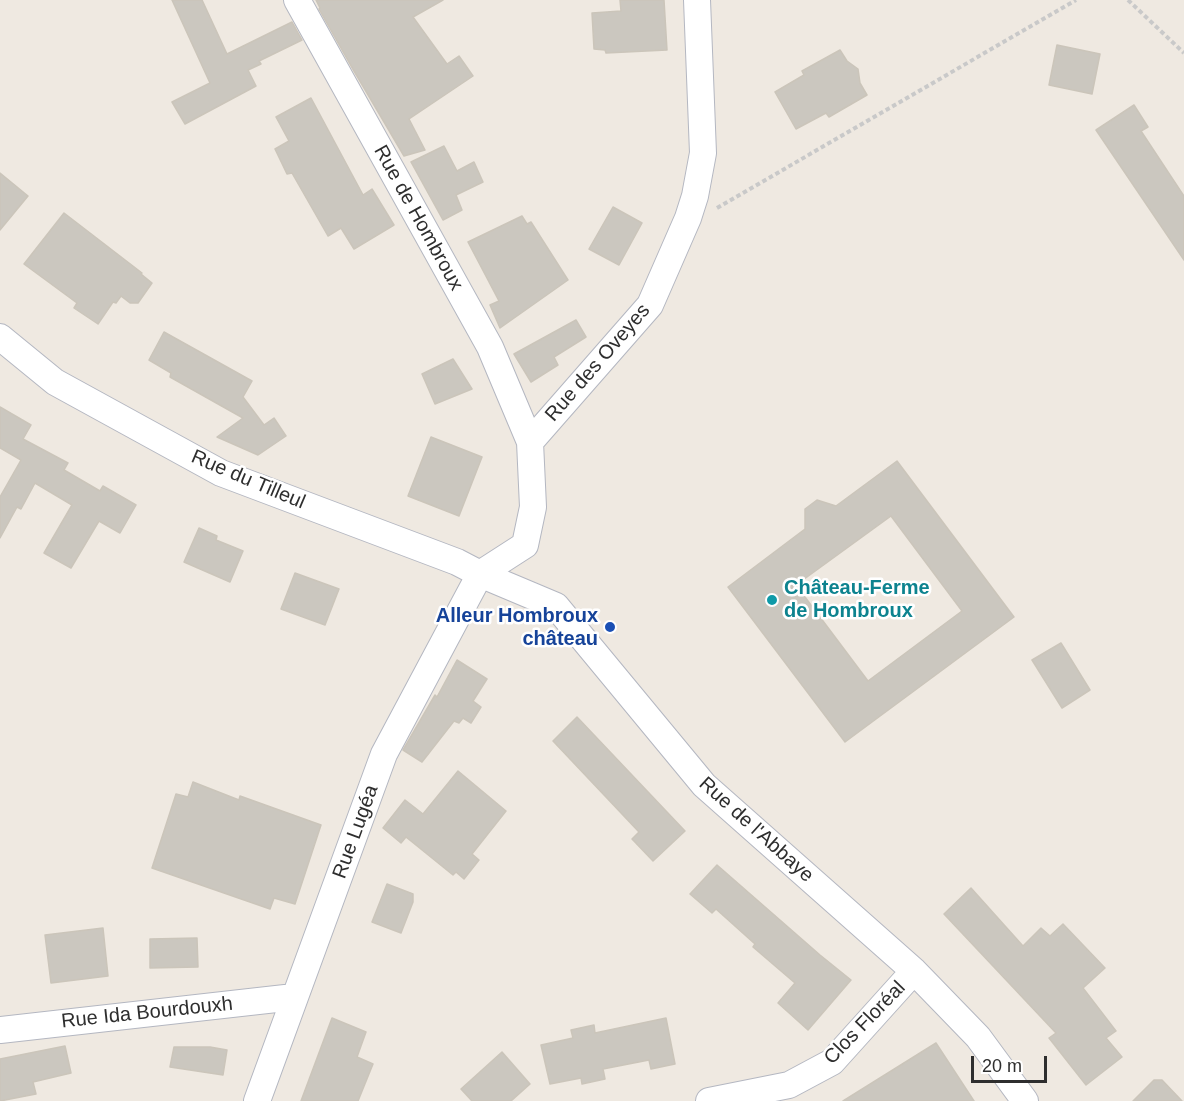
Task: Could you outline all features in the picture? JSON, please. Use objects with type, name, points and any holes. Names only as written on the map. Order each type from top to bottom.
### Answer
[{"type":"street","name":"Rue de Hombroux","points":[[297,0],[490,347],[530,441]]},
{"type":"street","name":"Rue des Oveyes","points":[[530,441],[650,305],[688,218],[695,196],[703,153],[697,0]]},
{"type":"street","name":"Rue du Tilleul","points":[[0,338],[55,382],[221,473],[456,562],[480,574]]},
{"type":"street","points":[[480,574],[525,545],[533,507],[530,441]]},
{"type":"street","name":"Rue de l'Abbaye","points":[[480,574],[556,606],[704,785],[914,971],[978,1037],[1025,1101]]},
{"type":"street","name":"Rue Lugéa","points":[[257,1101],[384,754],[480,574]]},
{"type":"street","name":"Clos Floréal","points":[[710,1101],[789,1085],[832,1062],[914,971]]},
{"type":"street","name":"Rue Ida Bourdouxh","points":[[0,1030],[294,998]]},
{"type":"path","points":[[688,218],[712,211],[1076,0]]},
{"type":"path","points":[[1128,0],[1184,53]]},
{"type":"building","points":[[172,0],[202,0],[227,54],[292,22],[302,40],[259,61],[261,64],[248,70],[256,86],[185,124],[172,102],[210,83]]},
{"type":"building","points":[[316,0],[443,0],[413,17],[447,64],[459,56],[473,76],[409,119],[425,150],[404,156],[319,9]]},
{"type":"building","points":[[620,0],[664,0],[667,50],[606,53],[605,50],[594,49],[592,13],[621,11]]},
{"type":"building","points":[[1057,45],[1100,54],[1092,94],[1049,85]]},
{"type":"building","points":[[840,50],[847,61],[858,69],[860,83],[867,95],[829,117],[826,113],[796,129],[775,92],[804,75],[802,71]]},
{"type":"building","points":[[311,98],[363,195],[372,189],[394,225],[354,249],[341,228],[328,236],[292,173],[287,174],[275,149],[289,141],[276,117]]},
{"type":"building","points":[[1134,105],[1148,127],[1141,131],[1184,196],[1184,260],[1096,130]]},
{"type":"building","points":[[444,146],[457,171],[474,162],[483,182],[456,195],[462,210],[443,220],[411,162]]},
{"type":"building","points":[[0,173],[28,196],[0,230]]},
{"type":"building","points":[[613,207],[642,223],[619,265],[589,249]]},
{"type":"building","points":[[64,213],[152,283],[138,303],[130,303],[121,296],[116,303],[113,302],[98,324],[74,308],[77,303],[24,264]]},
{"type":"building","points":[[522,216],[527,224],[531,222],[568,280],[500,328],[490,305],[499,301],[468,242]]},
{"type":"building","points":[[576,320],[586,337],[554,357],[558,365],[531,382],[514,354]]},
{"type":"building","points":[[164,332],[252,381],[243,397],[264,425],[274,418],[286,436],[258,455],[217,437],[243,418],[170,377],[171,373],[149,360]]},
{"type":"building","points":[[453,359],[472,389],[435,404],[422,374]]},
{"type":"building","points":[[0,407],[31,425],[23,439],[68,463],[64,470],[100,491],[103,486],[136,505],[120,533],[99,521],[71,568],[44,553],[72,505],[35,483],[21,509],[17,507],[0,538],[0,497],[21,460],[0,448]]},
{"type":"building","points":[[431,437],[482,457],[459,516],[408,496]]},
{"type":"building","name":"Château-Ferme de Hombroux","points":[[897,461],[1014,617],[845,742],[728,587],[805,529],[805,509],[817,500],[836,506]],"holes":[[[891,516],[962,611],[868,681],[796,585]]]},
{"type":"building","points":[[199,528],[217,536],[216,540],[243,551],[230,582],[184,562]]},
{"type":"building","points":[[295,573],[339,589],[325,625],[281,609]]},
{"type":"building","points":[[1061,643],[1090,690],[1062,708],[1032,660]]},
{"type":"building","points":[[457,660],[487,679],[473,701],[481,707],[471,723],[463,718],[459,723],[454,721],[422,762],[403,750],[435,695],[437,697]]},
{"type":"building","points":[[577,717],[685,831],[653,861],[632,839],[639,832],[553,741]]},
{"type":"building","points":[[458,771],[506,811],[472,854],[479,860],[464,879],[456,872],[453,875],[406,837],[401,843],[383,828],[405,800],[423,814]]},
{"type":"building","points":[[193,782],[239,800],[240,796],[321,825],[295,904],[274,898],[270,909],[152,868],[176,794],[188,797]]},
{"type":"building","points":[[717,865],[851,980],[808,1030],[778,1003],[795,983],[753,947],[755,944],[716,909],[712,913],[690,894]]},
{"type":"building","points":[[387,884],[413,894],[413,902],[401,933],[372,922]]},
{"type":"building","points":[[971,888],[1023,946],[1041,928],[1050,936],[1063,924],[1105,968],[1083,988],[1116,1031],[1106,1038],[1122,1057],[1086,1085],[1049,1038],[1056,1033],[944,914]]},
{"type":"building","points":[[103,928],[108,976],[51,983],[45,935]]},
{"type":"building","points":[[197,938],[198,967],[150,968],[150,939]]},
{"type":"building","points":[[332,1018],[366,1032],[357,1057],[373,1064],[358,1101],[301,1101]]},
{"type":"building","points":[[666,1018],[675,1064],[651,1069],[649,1060],[603,1069],[605,1079],[582,1084],[581,1078],[550,1084],[541,1045],[573,1038],[571,1030],[594,1025],[595,1033]]},
{"type":"building","points":[[936,1043],[974,1101],[843,1101]]},
{"type":"building","points":[[65,1046],[71,1073],[33,1082],[36,1094],[0,1101],[0,1059]]},
{"type":"building","points":[[174,1047],[210,1047],[227,1050],[223,1075],[170,1067]]},
{"type":"building","points":[[502,1052],[530,1084],[511,1101],[472,1101],[461,1089]]},
{"type":"building","points":[[1154,1080],[1162,1080],[1182,1101],[1133,1101]]},
{"type":"place","name":"Château-Ferme de Hombroux","points":[[772,600]]},
{"type":"place","name":"Alleur Hombroux château","points":[[610,627]]}]
